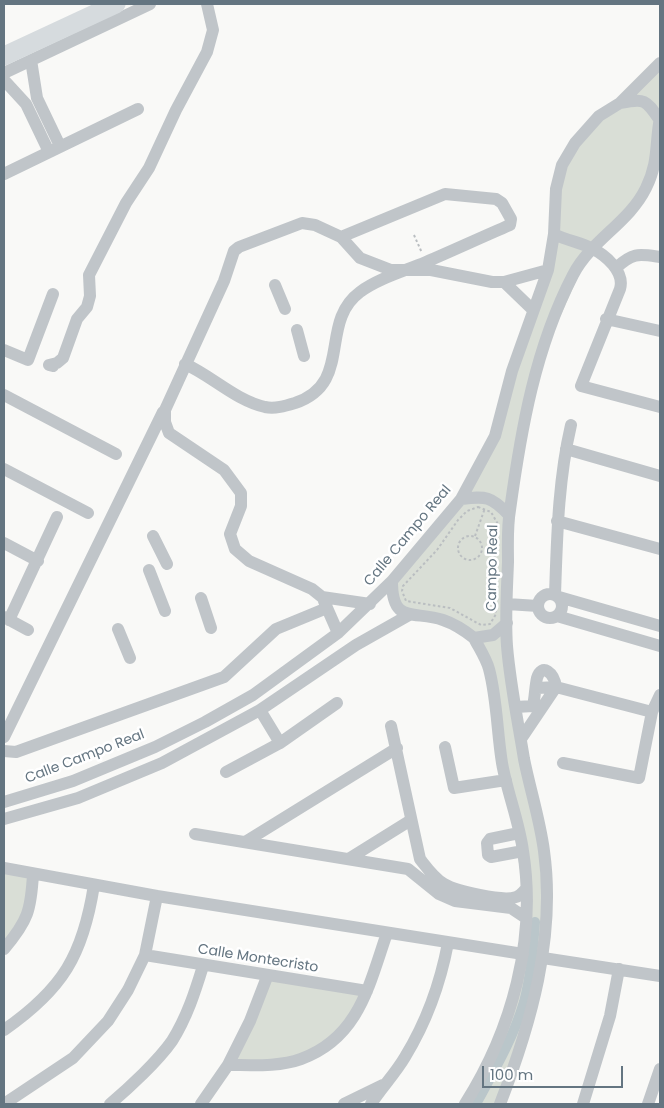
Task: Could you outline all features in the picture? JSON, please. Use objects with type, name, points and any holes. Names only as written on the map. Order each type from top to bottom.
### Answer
[{"type":"highway","points":[[4,56],[116,4]]},
{"type":"street","points":[[4,73],[150,4]]},
{"type":"street","points":[[52,366],[49,365],[57,363],[63,358],[77,319],[87,307],[90,296],[90,275],[126,203],[149,168],[176,110],[207,52],[213,30],[207,4]]},
{"type":"street","points":[[31,60],[37,98],[54,149]]},
{"type":"street","name":"Calle Campo Real","points":[[4,802],[73,781],[155,747],[253,695],[338,633],[392,581],[461,499],[495,436],[512,371],[532,308],[548,270],[554,234],[556,189],[562,165],[575,143],[599,116],[620,103],[660,63]]},
{"type":"street","points":[[4,80],[26,104],[54,149]]},
{"type":"street","points":[[16,92],[24,92],[34,84]]},
{"type":"street","points":[[509,514],[520,440],[534,375],[560,301],[574,272],[591,248],[634,207],[646,188],[658,146],[660,119],[646,102],[639,99],[620,103]]},
{"type":"street","points":[[4,174],[138,109]]},
{"type":"street","points":[[185,364],[224,388],[265,407],[286,406],[309,398],[321,388],[330,369],[340,323],[347,308],[359,292],[510,225],[511,219],[502,203],[496,199],[445,194],[341,237]]},
{"type":"street","points":[[4,737],[164,410],[224,281],[236,248],[302,223],[315,225],[341,237],[360,258],[391,270],[431,270],[484,282],[504,282],[548,270]]},
{"type":"street","points":[[554,234],[569,242],[591,248],[616,268],[621,284],[581,386],[660,407]]},
{"type":"street","points":[[616,268],[634,254],[660,258]]},
{"type":"street","points":[[504,282],[532,308]]},
{"type":"street","points":[[275,285],[285,309]]},
{"type":"street","points":[[4,350],[28,360],[52,294]]},
{"type":"street","points":[[606,319],[660,331]]},
{"type":"street","points":[[297,330],[304,356]]},
{"type":"street","points":[[4,395],[116,454]]},
{"type":"street","points":[[164,410],[164,422],[169,433],[224,470],[241,492],[241,506],[230,534],[235,549],[249,561],[312,589],[325,603],[338,633]]},
{"type":"street","points":[[557,616],[562,605],[557,596],[557,521],[566,449],[572,425]]},
{"type":"street","points":[[566,449],[660,476]]},
{"type":"street","points":[[4,469],[88,513]]},
{"type":"street","points":[[461,499],[487,503],[497,501],[509,514]]},
{"type":"street","name":"Campo Real","points":[[507,623],[509,514]]},
{"type":"street","points":[[28,630],[6,619],[38,561],[57,517]]},
{"type":"street","points":[[557,521],[660,548]]},
{"type":"street","points":[[153,536],[167,564]]},
{"type":"street","points":[[4,543],[38,561]]},
{"type":"street","points":[[149,570],[165,611]]},
{"type":"street","points":[[392,581],[394,601],[408,615]]},
{"type":"street","points":[[660,626],[557,596],[543,596],[538,606],[539,612],[545,617],[557,616],[660,646]]},
{"type":"street","points":[[201,598],[211,628]]},
{"type":"street","points":[[4,751],[16,752],[224,677],[276,629],[325,603],[370,604]]},
{"type":"street","points":[[507,604],[538,606]]},
{"type":"street","points":[[4,819],[78,798],[162,763],[260,710],[356,645],[408,615],[442,619],[458,626],[474,638],[489,668],[506,780],[523,851],[526,918],[523,954],[512,1006],[480,1081],[465,1104]]},
{"type":"street","points":[[474,638],[493,635],[507,623]]},
{"type":"street","points":[[500,1104],[531,1011],[543,958],[546,909],[544,851],[521,739],[507,645],[507,623]]},
{"type":"street","points":[[118,629],[130,658]]},
{"type":"street","points":[[537,707],[538,688],[556,687],[652,712]]},
{"type":"street","points":[[521,739],[537,707],[556,687]]},
{"type":"street","points":[[563,763],[639,778],[652,712],[660,695]]},
{"type":"street","points":[[226,772],[280,743],[337,703]]},
{"type":"street","points":[[516,707],[537,707]]},
{"type":"street","points":[[260,710],[280,743]]},
{"type":"street","points":[[391,726],[420,859],[434,876],[464,897]]},
{"type":"street","points":[[445,747],[454,788],[506,780]]},
{"type":"street","points":[[245,842],[397,748]]},
{"type":"street","points":[[350,858],[411,820]]},
{"type":"street","points":[[519,833],[490,840],[487,843],[488,855],[491,857],[523,851]]},
{"type":"street","points":[[195,834],[408,869],[439,894],[484,900],[516,910],[526,918]]},
{"type":"street","points":[[408,869],[420,859]]},
{"type":"street","points":[[4,868],[157,896],[523,954]]},
{"type":"street","points":[[4,948],[22,927],[31,900],[33,874]]},
{"type":"street","points":[[4,1030],[26,1015],[52,991],[74,960],[89,919],[94,885]]},
{"type":"street","points":[[484,900],[513,898],[525,890]]},
{"type":"street","points":[[4,1104],[73,1058],[108,1021],[128,990],[146,955],[157,896]]},
{"type":"street","points":[[228,1065],[277,1064],[301,1059],[340,1036],[354,1019],[367,991],[387,933]]},
{"type":"street","points":[[371,1104],[383,1085],[404,1060],[426,1022],[440,983],[448,943]]},
{"type":"street","name":"Calle Montecristo","points":[[146,955],[203,966],[367,991]]},
{"type":"street","points":[[543,958],[619,968],[660,976]]},
{"type":"street","points":[[110,1104],[127,1090],[171,1042],[193,1001],[203,966]]},
{"type":"street","points":[[583,1104],[610,1016],[619,968]]},
{"type":"street","points":[[201,1104],[228,1065],[250,1021],[267,976]]},
{"type":"street","points":[[648,1104],[660,1069]]},
{"type":"street","points":[[344,1104],[383,1085]]},
{"type":"path","points":[[414,235],[426,262]]},
{"type":"path","points":[[487,503],[499,526],[494,553],[497,576],[494,590],[497,606],[495,619],[490,624],[481,625],[450,608],[413,604],[406,601],[402,591],[404,586],[437,550],[458,520],[468,511],[487,503]]},
{"type":"path","points":[[475,536],[487,503]]},
{"type":"path","points":[[465,536],[475,536],[482,544],[481,554],[474,560],[465,559],[458,553],[458,544],[465,536]]},
{"type":"shaded area","points":[[660,63],[660,118],[646,188],[591,248],[534,375],[509,514],[507,645],[544,851],[543,958],[500,1104],[465,1104],[512,1006],[526,909],[489,668],[474,638],[397,606],[392,581],[461,499],[495,436],[548,270],[556,189],[575,143]]},
{"type":"shaded area","points":[[4,868],[33,874],[31,900],[4,948]]},
{"type":"shaded area","points":[[267,977],[367,991],[354,1019],[301,1059],[228,1065]]},
{"type":"waterway","points":[[476,1104],[509,1042],[520,1016],[530,972],[535,922]]}]
